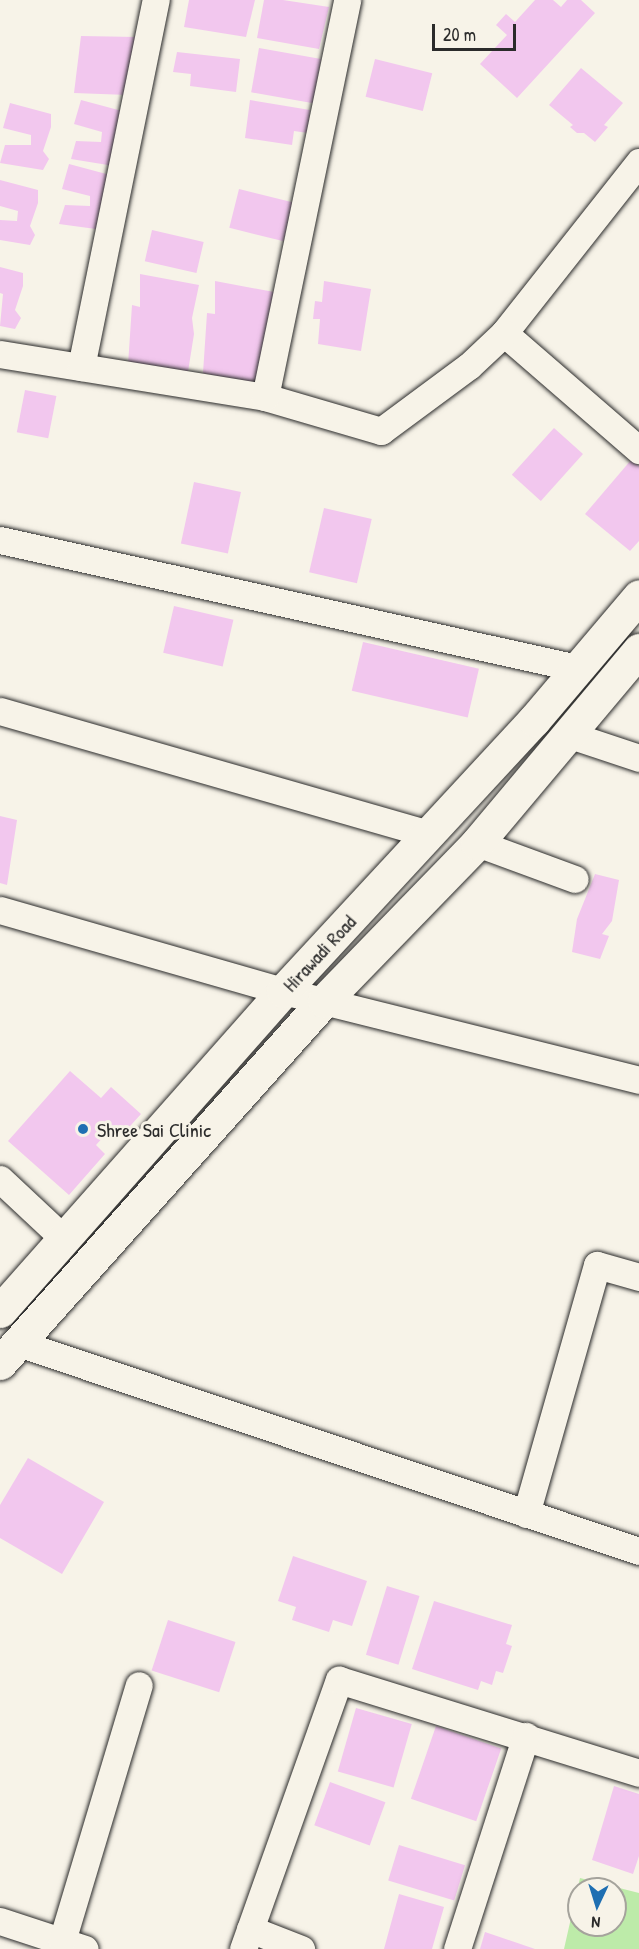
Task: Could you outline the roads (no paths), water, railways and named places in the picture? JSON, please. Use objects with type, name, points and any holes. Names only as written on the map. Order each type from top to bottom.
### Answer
[{"type":"street","points":[[81,367],[156,0]]},
{"type":"street","points":[[265,397],[347,0]]},
{"type":"street","points":[[0,354],[265,397],[381,430],[469,366],[504,333],[639,162]]},
{"type":"street","points":[[504,333],[639,450]]},
{"type":"street","points":[[0,540],[577,668]]},
{"type":"street","name":"Hirawadi Road","points":[[0,1311],[283,991],[430,834],[639,596]]},
{"type":"street","points":[[639,651],[477,843],[324,1001],[9,1353],[639,1551]]},
{"type":"street","points":[[0,711],[430,834]]},
{"type":"street","points":[[567,734],[639,758]]},
{"type":"street","points":[[477,843],[575,879]]},
{"type":"street","points":[[0,910],[283,991],[639,1080]]},
{"type":"street","points":[[0,1179],[63,1238]]},
{"type":"street","points":[[526,1514],[597,1265],[639,1277]]},
{"type":"street","points":[[301,1949],[247,1939],[339,1680],[526,1736],[639,1773]]},
{"type":"street","points":[[0,1921],[74,1945],[140,1685]]},
{"type":"street","points":[[457,1949],[526,1736]]},
{"type":"place","name":"Shree Sai Clinic","points":[[83,1129]]}]
